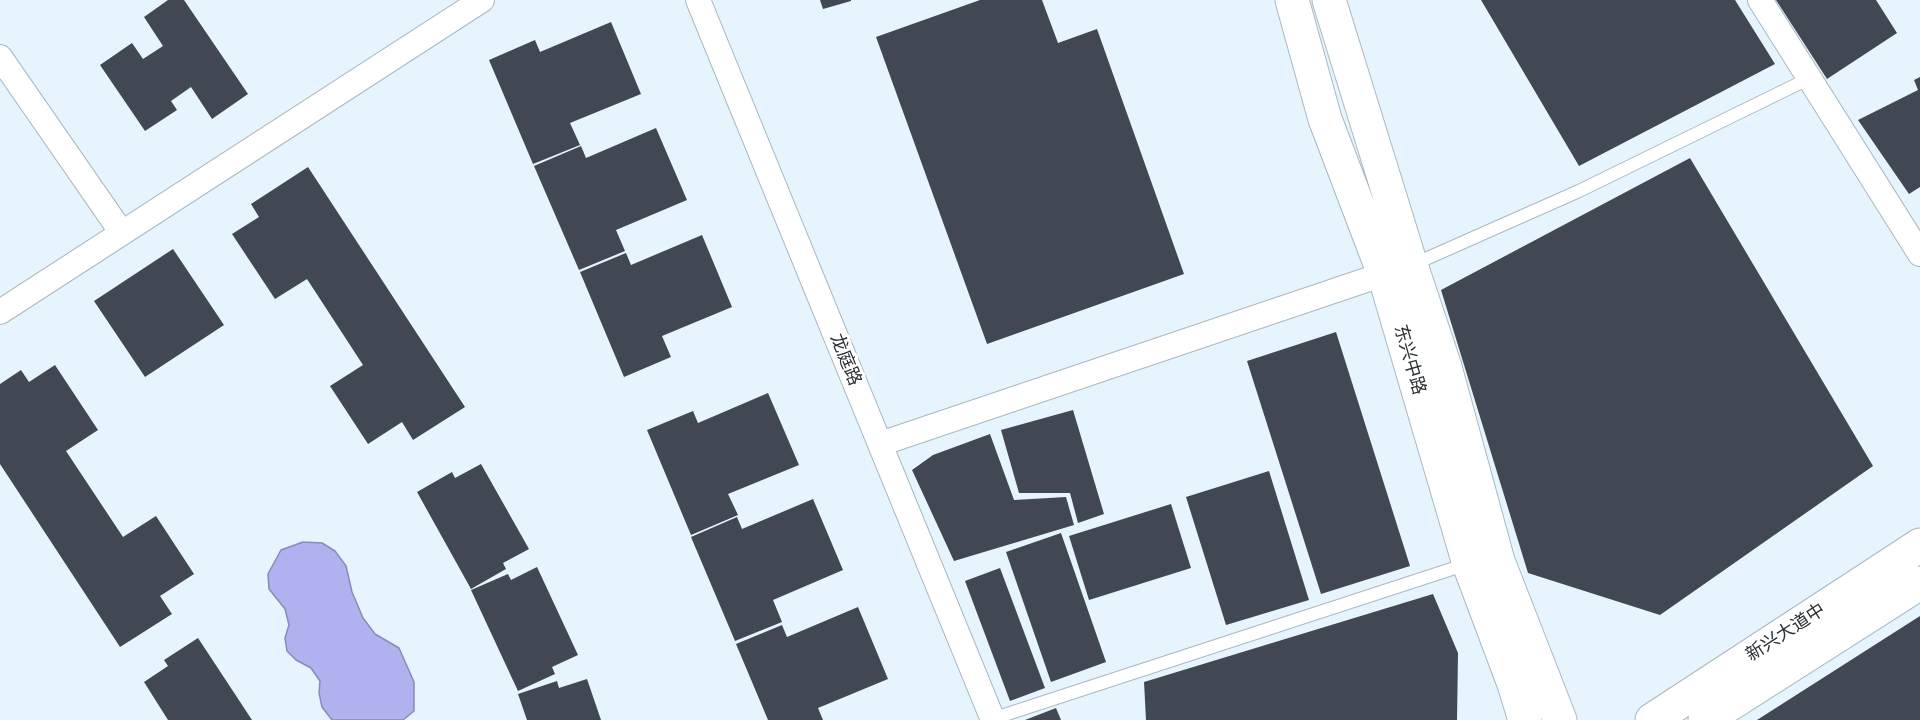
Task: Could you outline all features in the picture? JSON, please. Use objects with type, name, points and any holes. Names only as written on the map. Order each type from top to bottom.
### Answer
[{"type":"main road","name":"东兴中路","points":[[1292,0],[1325,119],[1445,367],[1498,561],[1560,720]]},
{"type":"main road","name":"东兴中路","points":[[1329,0],[1398,270],[1469,564],[1514,684],[1525,720]]},
{"type":"main road","name":"新兴大道中","points":[[1652,720],[1920,545]]},
{"type":"main road","name":"新兴大道中","points":[[1705,720],[1920,583]]},
{"type":"street","points":[[0,312],[482,0]]},
{"type":"street","name":"龙庭路","points":[[698,0],[992,720]]},
{"type":"street","points":[[1760,0],[1920,254]]},
{"type":"street","points":[[0,57],[122,233]]},
{"type":"street","points":[[880,444],[1398,270]]},
{"type":"lane","points":[[1398,270],[1579,191],[1810,78]]},
{"type":"lane","points":[[992,720],[1469,564]]},
{"type":"water","points":[[303,542],[322,543],[335,551],[346,566],[352,592],[363,618],[375,634],[399,648],[414,682],[414,711],[403,720],[332,720],[322,707],[319,693],[320,681],[311,668],[296,660],[287,651],[285,638],[289,625],[285,609],[269,589],[268,574],[281,550]]},
{"type":"building","points":[[168,0],[184,0],[248,94],[212,119],[191,87],[171,101],[177,110],[145,131],[100,65],[132,43],[143,59],[163,46],[144,17]]},
{"type":"building","points":[[820,0],[851,0],[851,1],[823,9]]},
{"type":"building","points":[[980,0],[1042,0],[1058,43],[1097,29],[1184,274],[987,344],[876,37]]},
{"type":"building","points":[[1481,0],[1735,0],[1775,64],[1579,166]]},
{"type":"building","points":[[1776,0],[1876,0],[1897,33],[1827,79]]},
{"type":"building","points":[[611,22],[641,94],[570,123],[580,145],[533,164],[489,60],[535,40],[540,52]]},
{"type":"building","points":[[1920,77],[1920,187],[1909,194],[1858,120],[1918,90],[1914,80]]},
{"type":"building","points":[[656,128],[687,200],[616,230],[625,251],[579,270],[534,166],[581,146],[586,158]]},
{"type":"building","points":[[1690,158],[1873,466],[1660,615],[1528,573],[1441,290]]},
{"type":"building","points":[[308,167],[465,407],[413,440],[402,422],[368,444],[330,386],[363,365],[307,279],[275,299],[232,234],[259,217],[251,204]]},
{"type":"building","points":[[702,235],[732,307],[662,336],[671,357],[624,377],[580,272],[626,253],[631,265]]},
{"type":"building","points":[[173,249],[224,325],[145,377],[94,301]]},
{"type":"building","points":[[1336,332],[1410,566],[1321,594],[1247,361]]},
{"type":"building","points":[[55,365],[98,430],[66,451],[123,537],[156,516],[194,574],[160,596],[172,614],[120,647],[0,464],[0,384],[21,370],[29,382]]},
{"type":"building","points":[[768,393],[799,465],[728,494],[738,515],[691,535],[647,430],[693,411],[698,423]]},
{"type":"building","points":[[1073,410],[1104,514],[1078,523],[1070,493],[1019,493],[1001,430]]},
{"type":"building","points":[[990,434],[1014,500],[1066,497],[1074,525],[954,561],[912,470],[933,455]]},
{"type":"building","points":[[481,464],[529,549],[503,563],[506,569],[471,589],[417,492],[452,472],[455,478]]},
{"type":"building","points":[[1269,471],[1309,600],[1226,625],[1186,497]]},
{"type":"building","points":[[813,499],[843,570],[773,600],[782,622],[735,641],[691,537],[737,517],[742,529]]},
{"type":"building","points":[[1171,504],[1191,568],[1089,600],[1069,536]]},
{"type":"building","points":[[1061,533],[1106,662],[1051,682],[1006,552]]},
{"type":"building","points":[[537,567],[578,655],[552,667],[555,674],[518,691],[471,590],[508,574],[511,580]]},
{"type":"building","points":[[1000,568],[1045,688],[1010,701],[965,581]]},
{"type":"building","points":[[1433,594],[1458,653],[1457,720],[1146,720],[1144,682]]},
{"type":"building","points":[[858,607],[888,679],[818,708],[823,720],[768,720],[736,644],[782,625],[787,637]]},
{"type":"building","points":[[1920,616],[1920,720],[1757,720]]},
{"type":"building","points":[[198,638],[252,720],[168,720],[144,682],[168,666],[164,660]]},
{"type":"building","points":[[587,679],[601,720],[527,720],[518,694],[557,681],[559,688]]},
{"type":"building","points":[[1056,708],[1061,720],[1025,720]]}]
